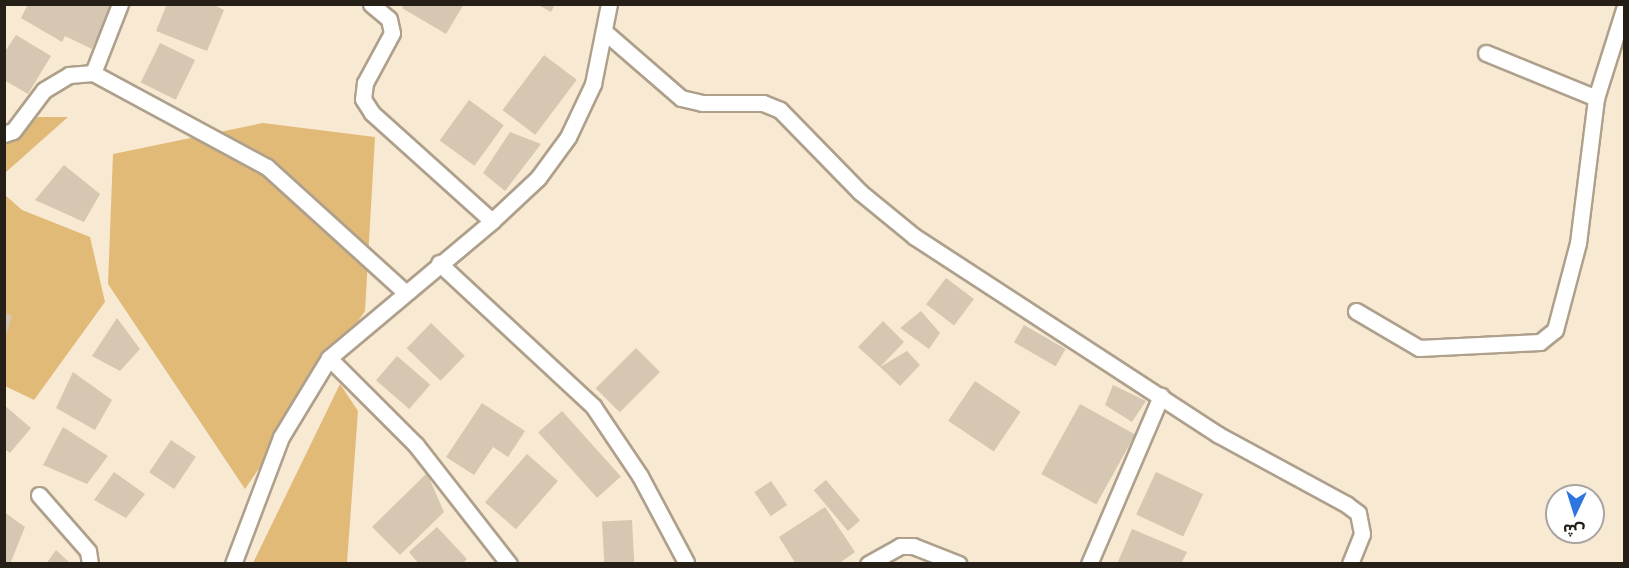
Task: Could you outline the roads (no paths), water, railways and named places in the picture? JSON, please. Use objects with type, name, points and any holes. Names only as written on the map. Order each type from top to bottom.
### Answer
[{"type":"street","points":[[93,73],[120,4]]},
{"type":"street","points":[[371,4],[389,19],[392,33],[365,83],[363,99],[372,113],[492,221]]},
{"type":"street","points":[[233,564],[281,436],[329,358],[439,263],[492,221],[538,178],[568,137],[593,84],[606,33],[609,4]]},
{"type":"street","points":[[1356,311],[1419,348],[1540,342],[1555,330],[1578,243],[1596,98],[1624,9]]},
{"type":"street","points":[[606,33],[681,98],[702,103],[763,103],[780,110],[860,192],[915,237],[1217,434],[1358,513],[1362,534],[1350,564]]},
{"type":"street","points":[[1486,53],[1596,98]]},
{"type":"street","points":[[4,134],[13,131],[44,90],[69,75],[93,73],[267,167],[405,292]]},
{"type":"street","points":[[439,263],[593,406],[640,476],[686,561]]},
{"type":"street","points":[[329,358],[416,445],[509,564]]},
{"type":"street","points":[[1089,564],[1161,396]]},
{"type":"street","points":[[39,495],[65,522],[87,551],[90,564]]},
{"type":"street","points":[[868,564],[900,546],[913,546],[959,564]]}]
